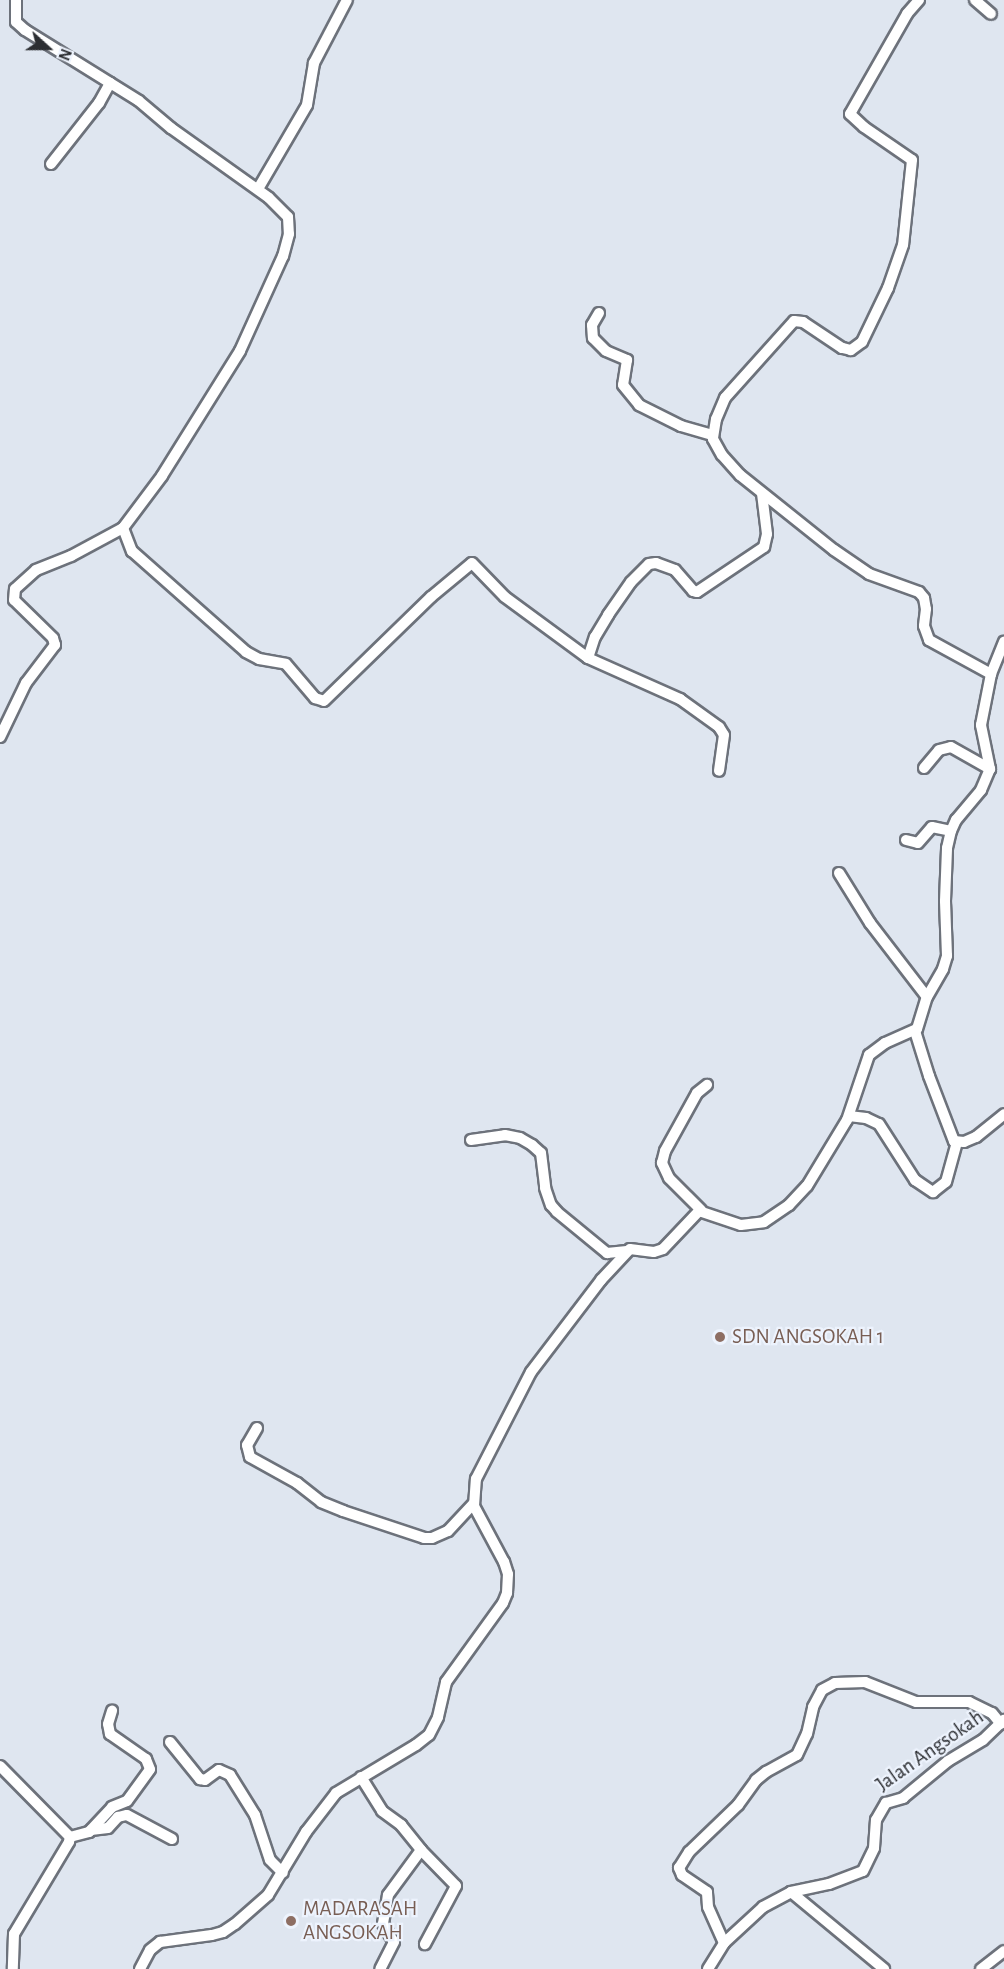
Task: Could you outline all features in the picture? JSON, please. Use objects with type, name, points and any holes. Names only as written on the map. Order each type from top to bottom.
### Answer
[{"type":"street","points":[[0,737],[26,683],[55,645],[53,638],[14,600],[15,589],[36,570],[71,556],[123,528],[162,476],[240,351],[284,256],[289,234],[288,217],[281,208],[258,189],[171,128],[139,101],[20,26],[16,22],[16,0]]},
{"type":"street","points":[[258,189],[307,105],[314,63],[347,0]]},
{"type":"street","points":[[918,0],[907,14],[850,114],[864,127],[912,160],[903,245],[888,288],[862,342],[851,350],[842,348],[803,322],[794,321],[730,391],[720,408],[713,435],[716,446],[727,462],[834,550],[869,574],[919,592],[924,598],[927,609],[924,626],[929,640],[991,674]]},
{"type":"street","points":[[975,0],[991,14]]},
{"type":"street","points":[[51,164],[103,98],[110,83]]},
{"type":"street","points":[[599,313],[592,325],[593,339],[606,351],[627,360],[623,385],[639,405],[681,426],[713,435]]},
{"type":"street","points":[[588,658],[595,637],[608,615],[631,582],[650,564],[656,563],[675,570],[693,591],[697,592],[764,547],[767,534],[762,493]]},
{"type":"street","points":[[123,528],[132,551],[246,652],[259,659],[286,664],[319,700],[329,699],[431,597],[472,563],[505,597],[588,658],[680,699],[718,726],[724,735],[719,771]]},
{"type":"street","points":[[1004,641],[991,674],[981,732],[990,769],[981,790],[953,824],[947,848],[945,901],[947,956],[944,969],[927,997],[915,1031],[944,1120],[950,1135],[957,1142],[976,1137],[1004,1114]]},
{"type":"street","points":[[924,768],[939,750],[951,747],[990,769]]},
{"type":"street","points":[[906,840],[918,843],[932,827],[951,831]]},
{"type":"street","points":[[839,873],[870,923],[927,997]]},
{"type":"street","points":[[707,1085],[697,1093],[665,1151],[662,1163],[669,1178],[701,1210],[736,1225],[767,1221],[789,1205],[807,1186],[849,1116],[861,1072],[872,1052],[895,1038],[915,1031]]},
{"type":"street","points":[[849,1116],[866,1118],[879,1124],[915,1180],[933,1192],[946,1182],[957,1142]]},
{"type":"street","points":[[471,1140],[505,1135],[520,1138],[542,1153],[545,1188],[551,1205],[607,1253],[634,1248],[654,1252],[663,1249],[701,1210]]},
{"type":"street","points":[[140,1969],[150,1950],[160,1942],[198,1938],[229,1929],[260,1904],[283,1873],[320,1811],[336,1793],[429,1735],[438,1717],[446,1682],[506,1599],[506,1568],[474,1503],[474,1487],[482,1465],[531,1372],[585,1299],[627,1251]]},
{"type":"street","points":[[257,1428],[247,1445],[250,1457],[297,1483],[321,1502],[343,1511],[423,1538],[432,1538],[448,1531],[474,1503]]},
{"type":"street","points":[[724,1943],[708,1907],[707,1892],[681,1875],[679,1868],[689,1852],[738,1805],[756,1780],[798,1755],[807,1734],[813,1707],[822,1690],[835,1683],[866,1682],[916,1702],[955,1701],[975,1704],[1003,1722]]},
{"type":"street","points":[[91,1830],[112,1807],[127,1801],[150,1769],[146,1760],[110,1734],[108,1724],[112,1711]]},
{"type":"street","name":"Jalan Angsokah","points":[[708,1969],[724,1943],[763,1906],[791,1892],[829,1884],[863,1871],[874,1848],[876,1820],[886,1803],[903,1798],[936,1770],[975,1746],[1003,1722]]},
{"type":"street","points":[[171,1742],[203,1780],[219,1770],[230,1775],[255,1815],[270,1860],[283,1873]]},
{"type":"street","points":[[0,1766],[70,1837]]},
{"type":"street","points":[[361,1777],[382,1811],[401,1825],[421,1850],[456,1886],[425,1944]]},
{"type":"street","points":[[13,1969],[14,1934],[70,1837],[91,1830],[108,1828],[118,1817],[127,1815],[172,1839]]},
{"type":"street","points":[[380,1969],[394,1942],[383,1924],[388,1895],[421,1850]]},
{"type":"street","points":[[791,1892],[884,1969]]},
{"type":"street","points":[[981,1969],[1004,1952]]},
{"type":"place","name":"SDN ANGSOKAH 1","points":[[720,1337]]},
{"type":"place","name":"MADARASAH ANGSOKAH","points":[[291,1921]]}]
